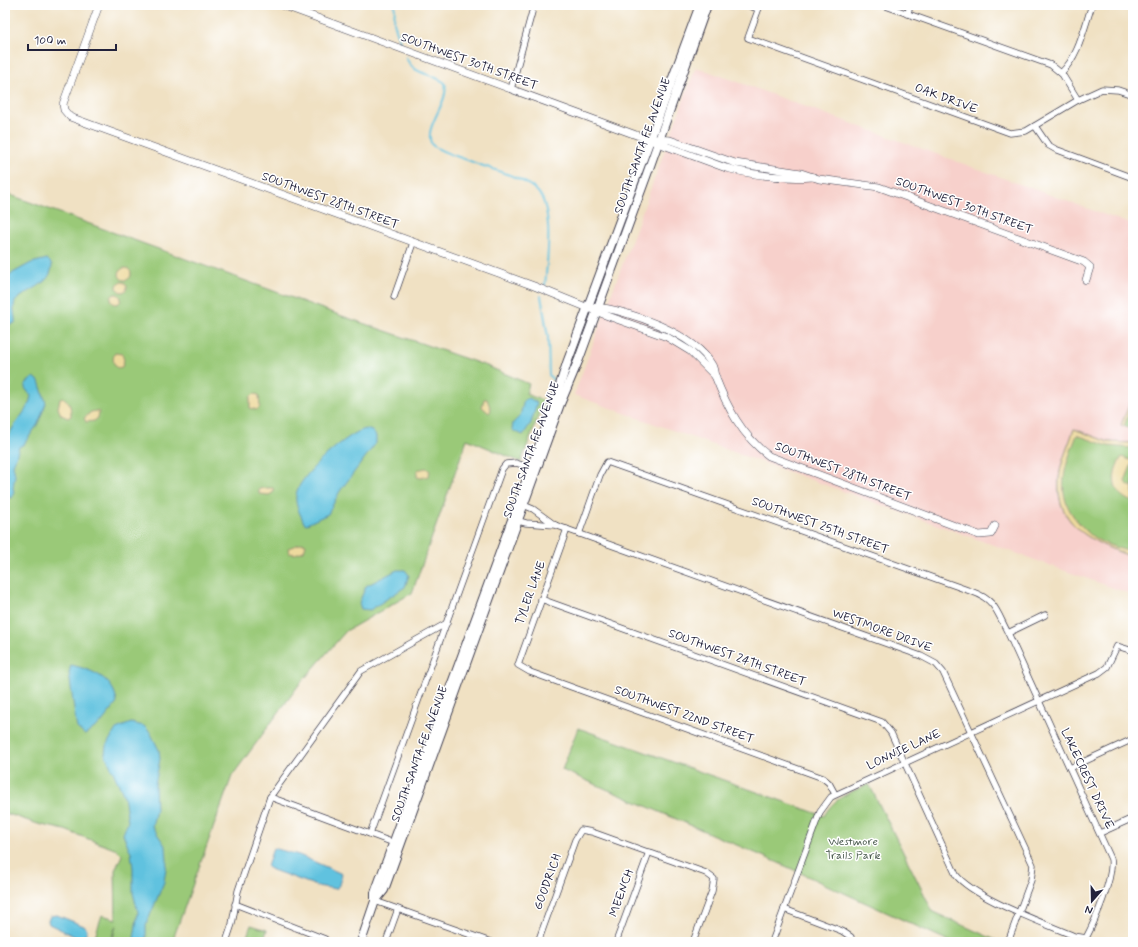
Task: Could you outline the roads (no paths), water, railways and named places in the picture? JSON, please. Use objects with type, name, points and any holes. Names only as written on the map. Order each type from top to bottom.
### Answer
[{"type":"main road","name":"SOUTH SANTA FE AVENUE","points":[[521,504],[531,468],[588,306],[700,5]]},
{"type":"main road","name":"SOUTH SANTA FE AVENUE","points":[[375,901],[375,893],[521,504],[597,309],[707,5]]},
{"type":"main road","name":"SOUTH SANTA FE AVENUE","points":[[361,942],[375,901],[386,884],[515,520]]},
{"type":"street","name":"SOUTHWEST 28TH STREET","points":[[99,5],[65,99],[65,113],[86,124],[597,309],[675,341],[690,351],[716,377],[744,434],[769,456],[979,536],[991,534],[996,526]]},
{"type":"street","name":"SOUTHWEST 30TH STREET","points":[[282,5],[649,139],[659,141],[669,148],[735,171],[799,178],[813,177],[879,187],[1084,262],[1090,267],[1086,280]]},
{"type":"street","points":[[747,5],[759,7]]},
{"type":"street","points":[[883,5],[1047,64],[1061,73],[1078,100]]},
{"type":"street","points":[[908,14],[911,5]]},
{"type":"street","points":[[1061,73],[1069,66],[1092,5]]},
{"type":"street","name":"OAK DRIVE","points":[[759,7],[748,38],[1004,131],[1016,133],[1035,126],[1094,92],[1107,89],[1118,90],[1133,95]]},
{"type":"street","points":[[511,89],[532,12]]},
{"type":"street","points":[[1035,126],[1048,145],[1055,149],[1133,178]]},
{"type":"street","points":[[394,297],[413,243]]},
{"type":"street","name":"SOUTHWEST 25TH STREET","points":[[579,534],[600,475],[607,462],[980,594],[993,603],[1008,633]]},
{"type":"street","points":[[370,834],[502,469],[506,464],[511,463],[531,468]]},
{"type":"street","name":"WESTMORE DRIVE","points":[[521,504],[533,510],[555,525]]},
{"type":"street","name":"WESTMORE DRIVE","points":[[515,520],[555,525],[567,529],[932,660],[943,672],[972,731],[1033,865],[1031,880],[1008,942]]},
{"type":"street","name":"TYLER LANE","points":[[518,665],[567,529]]},
{"type":"street","name":"SOUTHWEST 24TH STREET","points":[[541,599],[882,722],[891,733],[960,880],[973,891],[1074,936],[1086,938]]},
{"type":"street","points":[[1008,633],[1045,615]]},
{"type":"street","points":[[226,942],[232,924],[238,891],[270,797],[361,671],[447,623]]},
{"type":"street","name":"LAKECREST DRIVE","points":[[1008,633],[1100,833],[1108,851],[1112,866],[1111,875],[1092,927],[1086,938]]},
{"type":"street","name":"LONNIE LANE","points":[[772,942],[820,812],[826,802],[835,794],[1104,670],[1110,663],[1117,646],[1133,651]]},
{"type":"street","name":"SOUTHWEST 22ND STREET","points":[[518,665],[530,672],[823,778],[829,783],[835,794]]},
{"type":"street","points":[[1070,768],[1133,739]]},
{"type":"street","points":[[270,797],[394,843]]},
{"type":"street","points":[[1100,833],[1132,818]]},
{"type":"street","name":"GOODRICH","points":[[538,942],[575,840],[581,830],[592,832],[649,852]]},
{"type":"street","points":[[649,852],[706,873],[714,879],[712,891],[693,942]]},
{"type":"street","name":"MEENCH","points":[[616,942],[649,852]]},
{"type":"street","points":[[375,901],[491,942]]},
{"type":"street","points":[[235,904],[325,939]]},
{"type":"street","points":[[386,942],[398,909]]},
{"type":"street","points":[[784,909],[842,931],[851,940]]},
{"type":"water","points":[[47,259],[52,264],[46,280],[15,302],[15,323],[5,326],[5,274],[9,275],[31,263]]},
{"type":"water","points":[[34,377],[39,381],[46,403],[38,424],[24,444],[19,447],[13,465],[15,475],[13,488],[14,492],[11,499],[5,484],[4,475],[6,446],[11,431],[30,401],[31,396],[25,388],[25,384]]},
{"type":"water","points":[[529,398],[537,403],[531,423],[523,435],[512,430],[513,423],[520,416],[524,400]]},
{"type":"water","points":[[366,429],[372,431],[376,436],[376,443],[340,491],[328,514],[307,524],[304,523],[296,500],[297,491],[301,483],[327,454],[348,437]]},
{"type":"water","points":[[397,570],[405,570],[409,575],[405,587],[370,610],[361,609],[359,603],[366,586]]},
{"type":"water","points":[[71,665],[95,673],[102,677],[112,688],[117,703],[101,723],[85,735],[77,728],[76,723],[69,673]]},
{"type":"water","points":[[131,723],[144,726],[150,732],[159,750],[160,759],[155,785],[156,810],[152,826],[166,847],[167,861],[164,882],[146,925],[146,942],[135,942],[134,938],[138,912],[133,893],[133,868],[131,853],[123,834],[128,821],[124,796],[105,754],[106,746],[116,729]]},
{"type":"water","points":[[273,848],[299,855],[342,874],[339,885],[336,889],[317,886],[270,869],[267,867]]},
{"type":"water","points":[[57,915],[84,926],[87,929],[85,937],[80,939],[49,924],[48,921],[50,916]]},
{"type":"waterway","points":[[395,5],[394,22],[400,43]]},
{"type":"waterway","points":[[406,57],[413,68],[445,83],[444,99],[431,131],[430,138],[432,145],[447,153],[507,174],[522,181],[536,190],[542,198],[548,221],[548,249],[545,285]]},
{"type":"waterway","points":[[541,296],[548,337],[549,375],[553,380]]},
{"type":"park label","name":"Westmore Trails Park","points":[[853,849]]}]
